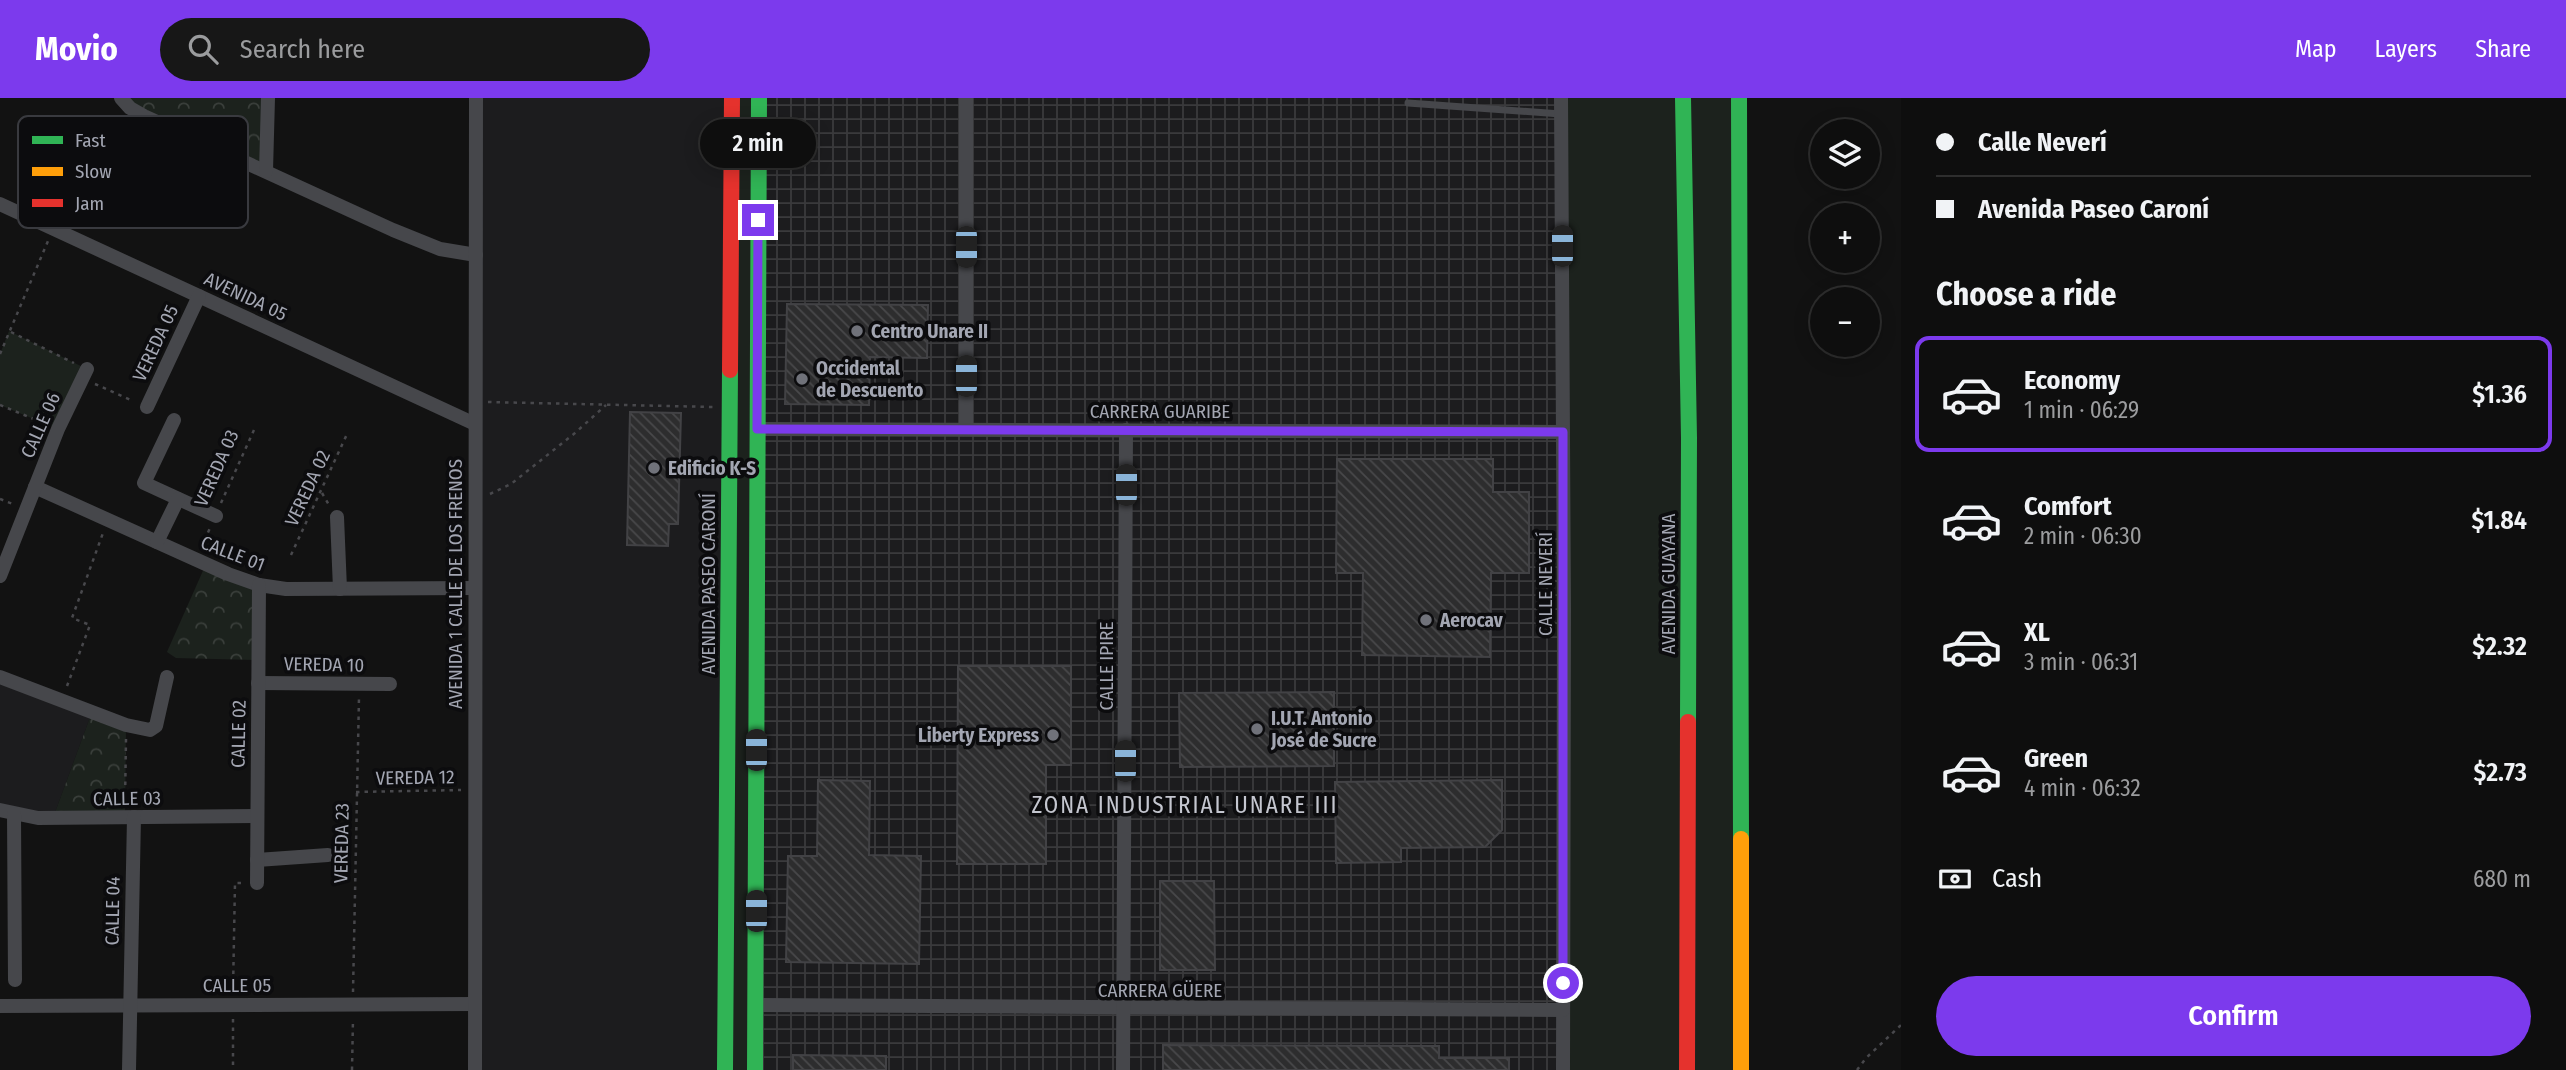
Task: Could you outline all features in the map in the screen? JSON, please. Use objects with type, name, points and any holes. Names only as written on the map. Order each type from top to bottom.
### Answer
[{"type":"street","points":[[121,98],[130,108],[144,116]]},
{"type":"street","points":[[266,171],[268,98]]},
{"type":"street","name":"AVENIDA 1 CALLE DE LOS FRENOS","points":[[475,1070],[477,98]]},
{"type":"street","name":"AVENIDA PASEO CARONÍ","points":[[725,1070],[732,98]]},
{"type":"street","points":[[755,1070],[759,98]]},
{"type":"street","points":[[966,98],[966,429]]},
{"type":"street","name":"CALLE NEVERÍ","points":[[1561,98],[1563,1070]]},
{"type":"street","name":"AVENIDA GUAYANA","points":[[1684,98],[1689,438],[1687,1070]]},
{"type":"street","points":[[1739,98],[1741,1070]]},
{"type":"street","points":[[248,163],[415,239],[440,249],[475,255]]},
{"type":"street","name":"AVENIDA 05","points":[[0,204],[18,212]]},
{"type":"street","name":"AVENIDA 05","points":[[53,228],[475,424]]},
{"type":"street","name":"VEREDA 05","points":[[147,407],[199,296]]},
{"type":"street","name":"CALLE 06","points":[[0,576],[58,429],[84,374]]},
{"type":"street","points":[[174,420],[144,483],[216,516]]},
{"type":"street","name":"CARRERA GUARIBE","points":[[757,429],[1563,432]]},
{"type":"street","name":"CALLE IPIRE","points":[[1123,1070],[1126,430]]},
{"type":"street","name":"CALLE 01","points":[[35,487],[196,560],[259,585],[286,589],[475,588]]},
{"type":"street","points":[[157,542],[178,499]]},
{"type":"street","points":[[337,517],[340,589]]},
{"type":"street","name":"CALLE 02","points":[[257,883],[259,585]]},
{"type":"street","points":[[0,677],[126,725],[150,730],[156,726],[167,677]]},
{"type":"street","name":"VEREDA 10","points":[[258,682],[390,684]]},
{"type":"street","points":[[7,812],[15,980]]},
{"type":"street","name":"CALLE 03","points":[[7,812],[38,818],[256,816]]},
{"type":"street","name":"CALLE 04","points":[[129,817],[129,1070]]},
{"type":"street","points":[[257,860],[328,855]]},
{"type":"street","name":"CALLE 05","points":[[0,1006],[475,1004]]},
{"type":"street","name":"CARRERA GÜERE","points":[[756,1005],[1563,1010]]},
{"type":"lane","points":[[1408,103],[1561,114]]},
{"type":"path","points":[[0,354],[53,228]]},
{"type":"path","points":[[9,331],[147,407]]},
{"type":"path","points":[[475,402],[730,408]]},
{"type":"path","points":[[0,405],[58,429]]},
{"type":"path","points":[[475,499],[511,484],[606,405]]},
{"type":"path","name":"VEREDA 03","points":[[196,560],[254,430]]},
{"type":"path","name":"VEREDA 02","points":[[291,555],[348,432]]},
{"type":"path","points":[[62,701],[90,625],[72,618],[107,520]]},
{"type":"path","name":"VEREDA 23","points":[[352,1070],[359,684]]},
{"type":"path","points":[[126,725],[129,817]]},
{"type":"path","name":"VEREDA 12","points":[[356,792],[475,790]]},
{"type":"path","points":[[233,1070],[235,883],[257,883]]},
{"type":"path","points":[[1857,1070],[1901,1025]]},
{"type":"shaded area","points":[[476,98],[732,98],[725,1070],[475,1070]]},
{"type":"shaded area","points":[[759,98],[1565,98],[1564,1070],[755,1070]]},
{"type":"shaded area","points":[[0,677],[92,712],[53,818],[0,810]]},
{"type":"green space","points":[[122,98],[268,98],[266,171],[248,162],[248,116],[158,116]]},
{"type":"green space","points":[[732,98],[759,98],[755,1070],[725,1070]]},
{"type":"green space","points":[[1565,98],[1739,98],[1741,1070],[1563,1070]]},
{"type":"green space","points":[[9,331],[87,369],[58,429],[0,405],[0,354]]},
{"type":"green space","points":[[206,564],[259,585],[258,660],[176,658],[167,652]]},
{"type":"green space","points":[[92,712],[126,725],[125,817],[53,818]]},
{"type":"building","name":"Centro Unare II","points":[[787,304],[928,305],[927,358],[870,357],[869,405],[785,404]]},
{"type":"building","name":"Edificio K-S","points":[[630,412],[681,413],[678,524],[669,524],[668,546],[627,545]]},
{"type":"building","points":[[1337,459],[1493,459],[1493,492],[1529,492],[1529,573],[1491,573],[1490,657],[1362,655],[1363,573],[1336,573]]},
{"type":"building","points":[[958,666],[1071,666],[1071,765],[1046,765],[1046,864],[957,864]]},
{"type":"building","name":"I.U.T. Antonio José de Sucre","points":[[1334,692],[1334,766],[1180,767],[1179,693]]},
{"type":"building","points":[[818,780],[870,781],[869,855],[921,856],[919,964],[786,962],[788,856],[817,856]]},
{"type":"building","points":[[1502,780],[1502,830],[1485,847],[1401,848],[1401,862],[1336,863],[1335,782]]},
{"type":"building","points":[[1160,881],[1214,881],[1215,970],[1160,970]]},
{"type":"building","points":[[1163,1045],[1439,1046],[1439,1058],[1509,1058],[1509,1070],[1163,1070]]},
{"type":"building","points":[[793,1055],[886,1056],[886,1070],[793,1070]]},
{"type":"traffic: fast","points":[[755,1070],[759,98]]},
{"type":"traffic: fast","points":[[1683,98],[1689,438],[1688,722]]},
{"type":"traffic: fast","points":[[1739,98],[1741,839]]},
{"type":"traffic: fast","points":[[725,1070],[730,370]]},
{"type":"traffic: slow","points":[[1741,839],[1741,1070]]},
{"type":"traffic: jam","points":[[730,370],[732,98]]},
{"type":"traffic: jam","points":[[1687,1070],[1688,722]]},
{"type":"place","name":"Centro Unare II","points":[[857,331]]},
{"type":"place","name":"Occidental de Descuento","points":[[802,379]]},
{"type":"place","name":"Edificio K-S","points":[[654,468]]},
{"type":"place","name":"Aerocav","points":[[1426,620]]},
{"type":"place","name":"I.U.T. Antonio José de Sucre","points":[[1257,729]]},
{"type":"place","name":"Liberty Express","points":[[1053,735]]},
{"type":"district","name":"ZONA INDUSTRIAL UNARE III","points":[[1185,805]]},
{"type":"route","points":[[758,220],[757,429],[1563,432],[1563,983]]}]
